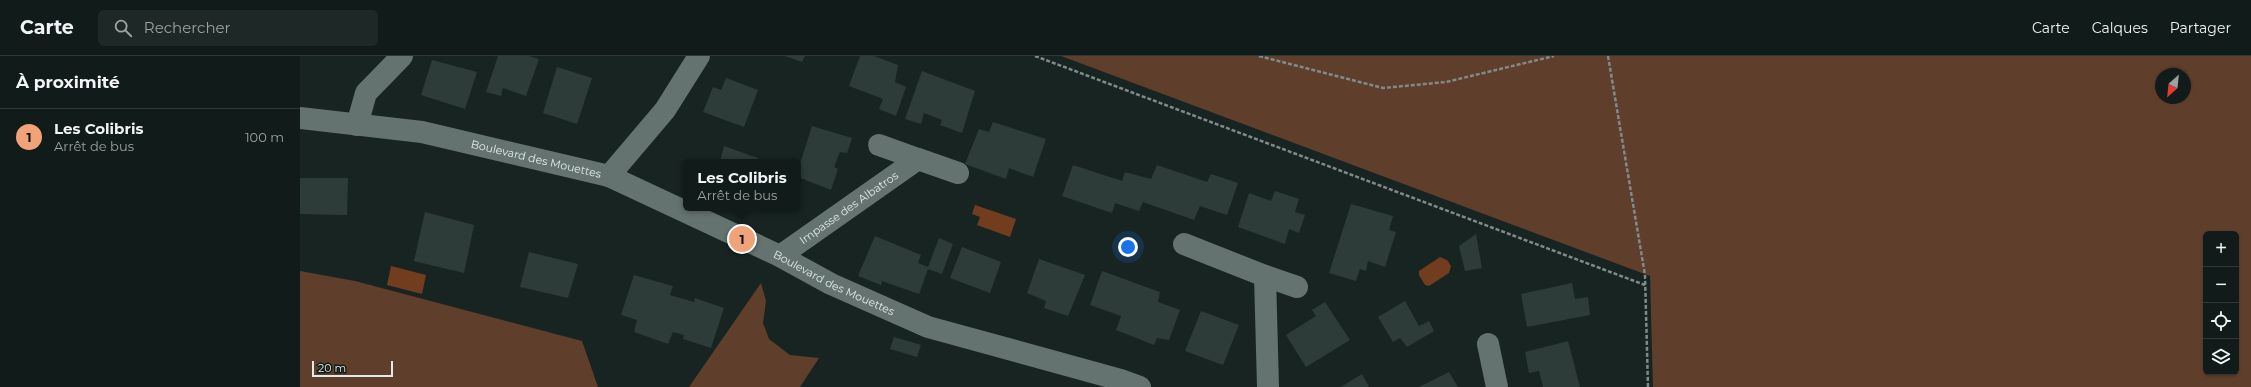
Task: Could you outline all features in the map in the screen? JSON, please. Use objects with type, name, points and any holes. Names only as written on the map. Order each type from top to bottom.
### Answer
[{"type":"street","points":[[357,125],[366,93],[402,56]]},
{"type":"street","points":[[609,176],[665,110],[699,56]]},
{"type":"street","name":"Boulevard des Mouettes","points":[[300,118],[422,132],[609,176],[683,211]]},
{"type":"street","points":[[879,145],[958,173]]},
{"type":"street","name":"Impasse des Albatros","points":[[780,256],[918,159]]},
{"type":"street","name":"Boulevard des Mouettes","points":[[684,211],[780,256],[831,284],[928,327],[1121,380],[1140,387]]},
{"type":"street","points":[[1184,244],[1297,287]]},
{"type":"street","points":[[1265,276],[1268,387]]},
{"type":"street","points":[[1488,344],[1497,387]]},
{"type":"path","points":[[1035,56],[1645,285]]},
{"type":"path","points":[[1259,56],[1384,88],[1446,82],[1554,56]]},
{"type":"path","points":[[1608,56],[1645,285],[1648,387]]},
{"type":"shaded area","points":[[1061,56],[2251,56],[2251,387],[1653,387],[1650,276]]},
{"type":"shaded area","points":[[975,205],[1016,219],[1010,237],[977,225],[980,217],[972,214]]},
{"type":"shaded area","points":[[1440,257],[1447,260],[1451,266],[1449,273],[1429,286],[1425,285],[1419,275],[1419,271]]},
{"type":"shaded area","points":[[391,266],[426,275],[422,294],[387,285]]},
{"type":"shaded area","points":[[300,271],[355,281],[582,341],[598,387],[300,387]]},
{"type":"shaded area","points":[[761,283],[766,301],[763,323],[769,339],[790,355],[819,358],[800,387],[689,387]]},
{"type":"building","points":[[498,56],[529,56],[539,59],[526,96],[503,88],[501,96],[486,92]]},
{"type":"building","points":[[785,56],[805,56],[802,62]]},
{"type":"building","points":[[860,56],[874,56],[898,65],[895,82],[906,87],[896,116],[879,109],[883,99],[849,86]]},
{"type":"building","points":[[432,60],[477,72],[465,109],[421,95]]},
{"type":"building","points":[[557,67],[592,78],[577,124],[543,113]]},
{"type":"building","points":[[922,71],[975,91],[962,133],[940,125],[942,120],[924,113],[921,124],[905,119]]},
{"type":"building","points":[[726,78],[758,90],[744,127],[703,112],[713,87],[721,90]]},
{"type":"building","points":[[993,122],[1046,139],[1033,177],[1009,168],[1006,179],[965,164],[979,129],[989,132]]},
{"type":"building","points":[[812,126],[852,138],[847,153],[840,152],[834,167],[838,169],[831,190],[801,178],[801,161]]},
{"type":"building","points":[[724,146],[758,158],[758,159],[721,159]]},
{"type":"building","points":[[1073,165],[1122,181],[1125,172],[1151,179],[1157,165],[1207,182],[1211,174],[1238,183],[1227,215],[1200,206],[1194,220],[1143,202],[1139,211],[1115,203],[1112,213],[1062,196]]},
{"type":"building","points":[[300,178],[348,178],[347,215],[300,214]]},
{"type":"building","points":[[1275,191],[1299,199],[1295,212],[1305,215],[1299,233],[1289,229],[1285,244],[1238,227],[1249,193],[1271,201]]},
{"type":"building","points":[[1351,204],[1393,216],[1389,230],[1396,232],[1385,267],[1368,261],[1366,271],[1360,269],[1356,281],[1329,273]]},
{"type":"building","points":[[425,212],[474,225],[464,273],[414,261]]},
{"type":"building","points":[[1476,234],[1482,268],[1465,271],[1459,246]]},
{"type":"building","points":[[875,236],[921,255],[918,263],[928,267],[939,238],[953,244],[942,274],[928,269],[919,294],[882,281],[881,285],[858,276]]},
{"type":"building","points":[[962,247],[1001,262],[990,293],[950,278]]},
{"type":"building","points":[[529,252],[578,264],[568,298],[520,287]]},
{"type":"building","points":[[1039,259],[1085,275],[1068,316],[1044,308],[1046,301],[1027,293]]},
{"type":"building","points":[[1102,271],[1160,292],[1158,302],[1180,310],[1169,340],[1157,338],[1154,345],[1116,330],[1121,316],[1090,305]]},
{"type":"building","points":[[634,275],[673,286],[670,295],[694,302],[695,298],[724,308],[711,348],[683,339],[684,335],[673,332],[668,344],[634,332],[637,320],[621,315]]},
{"type":"building","points":[[1572,283],[1575,299],[1588,297],[1590,315],[1527,327],[1521,294]]},
{"type":"building","points":[[1405,301],[1419,326],[1429,321],[1434,331],[1407,347],[1400,338],[1393,342],[1378,317]]},
{"type":"building","points":[[1325,302],[1350,340],[1306,367],[1286,335],[1316,316],[1312,310]]},
{"type":"building","points":[[1201,311],[1239,325],[1223,365],[1185,351]]},
{"type":"building","points":[[894,337],[921,345],[917,357],[890,349]]},
{"type":"building","points":[[1568,341],[1580,387],[1543,387],[1539,371],[1529,373],[1525,352]]},
{"type":"building","points":[[1449,372],[1458,387],[1419,387]]},
{"type":"building","points":[[1362,374],[1369,387],[1340,387],[1344,385]]},
{"type":"place","name":"Les Colibris","points":[[742,239]]}]
